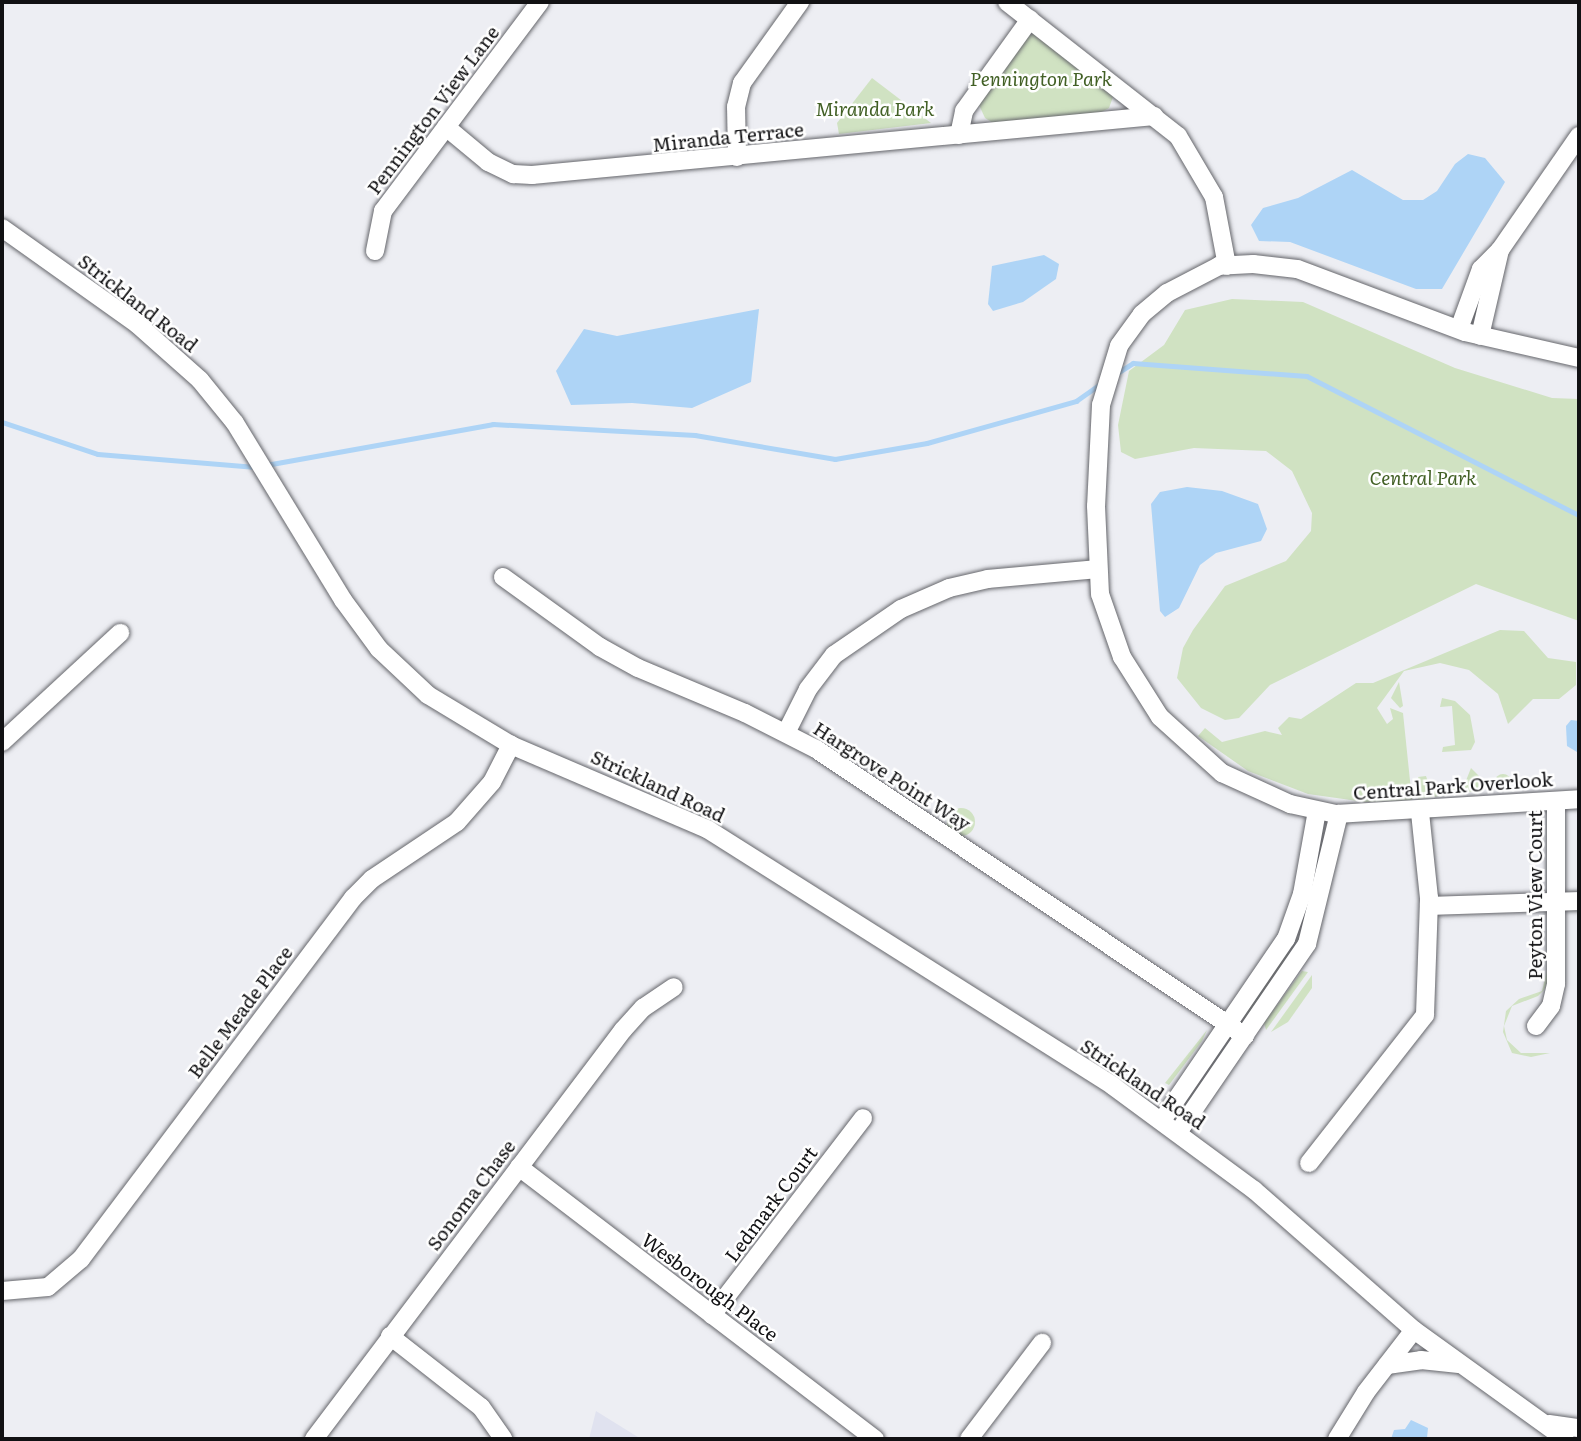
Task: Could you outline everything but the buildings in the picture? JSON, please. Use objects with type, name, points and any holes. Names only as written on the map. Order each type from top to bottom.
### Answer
[{"type":"street","name":"Pennington View Lane","points":[[375,251],[383,211],[540,2]]},
{"type":"street","points":[[737,157],[736,107],[742,83],[800,2]]},
{"type":"street","points":[[1007,2],[1178,136],[1214,197],[1227,266],[1297,269],[1480,336],[1579,358]]},
{"type":"street","points":[[959,135],[964,111],[1030,19]]},
{"type":"street","name":"Miranda Terrace","points":[[446,127],[480,158],[524,175],[1154,116]]},
{"type":"street","points":[[1459,329],[1481,269],[1500,250],[1579,136]]},
{"type":"street","name":"Strickland Road","points":[[2,228],[137,324],[184,363],[235,423],[328,577],[379,649],[442,706],[511,746],[707,829],[1180,1130],[1415,1330],[1565,1439]]},
{"type":"street","points":[[1480,336],[1500,250]]},
{"type":"street","name":"Central Park Overlook","points":[[1227,266],[1192,276],[1142,314],[1116,354],[1104,387],[1096,458],[1098,569],[1102,604],[1122,657],[1168,726],[1234,780],[1317,811],[1339,814],[1420,812],[1579,799]]},
{"type":"street","points":[[786,733],[815,679],[834,655],[901,609],[949,588],[988,579],[1098,569]]},
{"type":"street","name":"Hargrove Point Way","points":[[503,577],[629,663],[817,749],[1245,1036]]},
{"type":"street","points":[[2,742],[120,633]]},
{"type":"street","name":"Belle Meade Place","points":[[2,1291],[48,1287],[75,1265],[352,898],[372,879],[457,822],[492,782],[511,746]]},
{"type":"street","name":"Peyton View Court","points":[[1536,1026],[1554,996],[1559,900],[1556,801]]},
{"type":"street","points":[[1163,1119],[1286,939],[1303,886],[1317,811]]},
{"type":"street","points":[[1309,1163],[1425,1015],[1429,906],[1420,812]]},
{"type":"street","points":[[1180,1130],[1311,936],[1339,814]]},
{"type":"street","points":[[1429,906],[1579,901]]},
{"type":"street","name":"Sonoma Chase","points":[[314,1439],[633,1019],[674,987]]},
{"type":"street","name":"Ledmark Court","points":[[712,1315],[863,1118]]},
{"type":"street","name":"Wesborough Place","points":[[519,1167],[875,1439]]},
{"type":"street","points":[[1337,1439],[1387,1365],[1415,1330]]},
{"type":"street","points":[[390,1336],[481,1407],[503,1439]]},
{"type":"street","points":[[970,1439],[1042,1343]]},
{"type":"street","points":[[1387,1365],[1421,1360],[1465,1365]]},
{"type":"street","points":[[1534,1417],[1563,1429],[1579,1428]]},
{"type":"shaded area","points":[[596,1411],[641,1439],[589,1439]]},
{"type":"green space","name":"Pennington Park","points":[[1038,32],[1114,94],[1109,108],[1098,114],[993,123],[985,118],[979,105],[1027,36]]},
{"type":"green space","name":"Miranda Park","points":[[872,78],[931,123],[839,134],[837,123]]},
{"type":"green space","name":"Central Park","points":[[1232,299],[1303,302],[1455,368],[1552,398],[1579,399],[1579,621],[1476,584],[1270,685],[1239,718],[1225,720],[1201,708],[1177,678],[1183,648],[1193,630],[1225,586],[1286,561],[1311,531],[1312,513],[1292,471],[1266,451],[1194,448],[1135,459],[1121,452],[1118,425],[1129,371],[1164,345],[1185,310]]},
{"type":"green space","points":[[1500,630],[1524,631],[1548,658],[1576,662],[1576,685],[1559,699],[1533,699],[1508,724],[1498,694],[1469,670],[1440,663],[1404,671],[1377,708],[1387,724],[1393,719],[1390,708],[1403,713],[1412,800],[1365,802],[1308,794],[1248,771],[1198,736],[1205,728],[1222,742],[1265,731],[1282,735],[1278,728],[1289,717],[1301,719],[1356,683],[1373,683]]},
{"type":"green space","points":[[1399,682],[1403,706],[1400,708],[1391,698]]},
{"type":"green space","points":[[1442,698],[1455,701],[1470,715],[1475,742],[1471,750],[1442,752],[1443,747],[1455,745],[1452,706],[1440,707]]},
{"type":"green space","points":[[1471,768],[1479,776],[1478,791],[1418,799],[1418,777],[1426,776],[1429,785],[1465,783]]},
{"type":"green space","points":[[1503,774],[1511,782],[1503,790],[1495,782]]},
{"type":"green space","points":[[961,808],[971,812],[975,822],[971,832],[961,836],[951,832],[947,822],[951,812]]},
{"type":"green space","points":[[1287,951],[1291,954],[1245,1019],[1243,1017]]},
{"type":"green space","points":[[1548,967],[1544,990],[1538,996],[1512,1006],[1504,1026],[1507,1040],[1521,1053],[1550,1053],[1531,1057],[1512,1053],[1503,1032],[1506,1011],[1519,999],[1542,991]]},
{"type":"green space","points":[[1302,971],[1308,972],[1266,1030],[1264,1023]]},
{"type":"green space","points":[[1312,975],[1312,988],[1288,1022],[1271,1032]]},
{"type":"green space","points":[[1207,1030],[1202,1041],[1169,1085],[1165,1083]]},
{"type":"water","points":[[1468,154],[1485,158],[1505,182],[1442,289],[1416,289],[1290,242],[1259,241],[1251,225],[1263,208],[1298,198],[1352,170],[1403,200],[1423,200],[1437,191],[1455,164]]},
{"type":"water","points":[[1044,255],[1059,264],[1056,279],[1023,302],[993,311],[988,304],[992,266]]},
{"type":"water","points":[[759,309],[751,382],[692,408],[632,403],[571,405],[556,371],[584,329],[617,336]]},
{"type":"water","points":[[1187,487],[1222,491],[1258,504],[1267,529],[1261,541],[1216,553],[1200,565],[1179,608],[1165,617],[1160,611],[1151,504],[1160,492]]},
{"type":"water","points":[[1571,720],[1579,721],[1577,752],[1567,746],[1566,726]]},
{"type":"water","points":[[1411,1420],[1428,1428],[1427,1438],[1391,1439],[1394,1430],[1405,1429]]},
{"type":"waterway","points":[[1116,374],[1133,363],[1307,376],[1579,515]]},
{"type":"waterway","points":[[266,465],[493,424],[695,435],[835,459],[927,443],[1076,401],[1100,384]]},
{"type":"waterway","points":[[2,422],[98,454],[257,467]]}]
